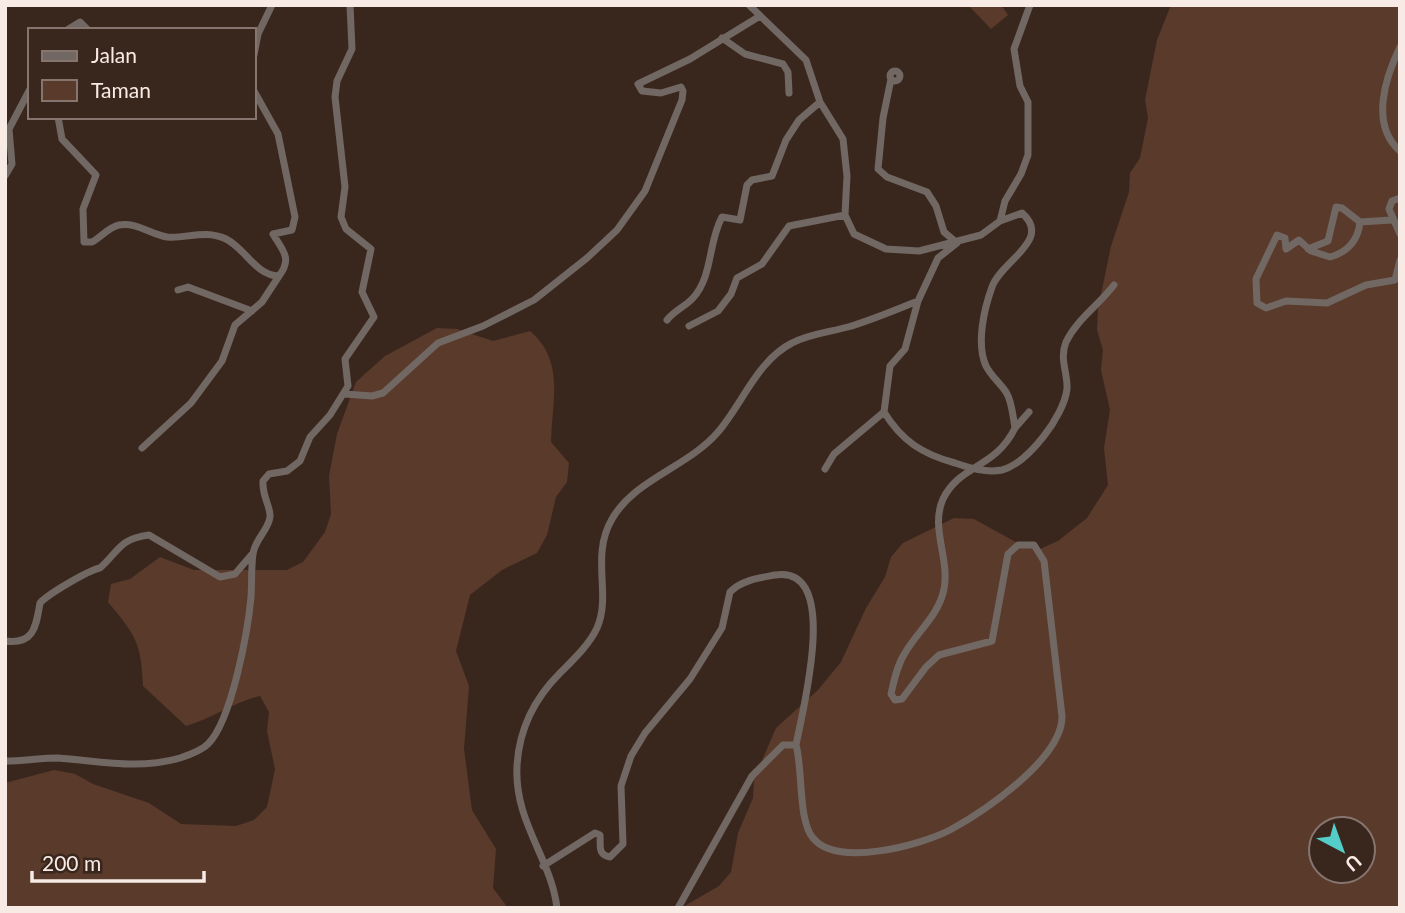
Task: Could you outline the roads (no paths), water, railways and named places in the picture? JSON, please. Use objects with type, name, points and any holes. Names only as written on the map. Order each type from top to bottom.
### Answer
[{"type":"street","points":[[256,44],[272,5]]},
{"type":"street","points":[[5,761],[56,758],[116,766],[178,758],[209,743],[232,691],[247,634],[253,553],[260,536],[268,528],[270,518],[263,494],[265,477],[287,471],[300,461],[310,437],[345,394],[348,383],[345,359],[374,317],[362,292],[371,249],[346,229],[341,217],[345,187],[335,97],[337,82],[352,50],[350,5]]},
{"type":"street","points":[[749,5],[806,60],[820,102],[843,139],[847,176],[845,215],[854,234],[886,249],[919,251],[981,235],[1000,221],[1022,213],[1032,222],[1034,229],[1025,248],[1002,271],[993,286],[981,341],[981,352],[987,369],[1008,394],[1015,428]]},
{"type":"street","points":[[1000,221],[1005,201],[1021,174],[1028,155],[1028,102],[1020,86],[1014,49],[1030,5]]},
{"type":"street","points":[[345,394],[373,396],[383,393],[438,344],[520,309],[587,258],[617,230],[645,191],[681,100],[681,87],[653,93],[642,91],[638,84],[690,59],[760,16]]},
{"type":"street","points":[[70,28],[80,22],[87,28]]},
{"type":"street","points":[[722,38],[745,54],[783,64],[788,72],[789,93]]},
{"type":"street","points":[[1400,47],[1387,85],[1382,114],[1383,131],[1400,151]]},
{"type":"street","points":[[891,79],[883,118],[878,169],[887,177],[927,192],[936,206],[944,232],[957,243]]},
{"type":"street","points":[[5,176],[12,164],[9,129],[28,93]]},
{"type":"street","points":[[142,448],[191,403],[222,361],[235,325],[267,296],[286,265],[286,253],[273,234],[292,230],[295,217],[278,134],[256,95]]},
{"type":"street","points":[[667,320],[679,307],[693,299],[708,271],[722,218],[740,220],[747,185],[752,180],[772,176],[782,146],[791,131],[820,102]]},
{"type":"street","points":[[58,119],[62,139],[96,175],[83,209],[84,242],[92,242],[114,226],[123,224],[134,225],[164,236],[216,236],[230,241],[269,275],[279,276]]},
{"type":"street","points":[[1400,198],[1390,205],[1392,220],[1400,234]]},
{"type":"street","points":[[1308,249],[1324,244],[1331,236],[1331,215],[1336,207],[1342,208],[1360,222],[1392,220]]},
{"type":"street","points":[[688,326],[718,311],[731,294],[737,278],[762,264],[789,226],[845,215]]},
{"type":"street","points":[[1360,222],[1354,242],[1336,255],[1322,256],[1297,239],[1286,249],[1285,238],[1276,236],[1256,279],[1260,306],[1266,308],[1286,301],[1335,301],[1366,285],[1395,280],[1400,260]]},
{"type":"street","points":[[957,243],[938,258],[918,301],[905,349],[890,366],[884,412],[901,437],[919,451],[973,469],[1005,469],[1026,456],[1040,441],[1065,397],[1063,358],[1068,338],[1114,285]]},
{"type":"street","points":[[178,290],[188,287],[252,312]]},
{"type":"street","points":[[557,908],[552,883],[543,866],[517,794],[518,748],[524,724],[536,702],[589,642],[598,626],[602,610],[600,551],[611,520],[626,501],[717,433],[767,364],[791,343],[851,326],[918,301]]},
{"type":"street","points":[[825,469],[834,454],[884,412]]},
{"type":"street","points":[[543,866],[596,833],[600,835],[599,847],[604,855],[610,858],[619,851],[623,840],[621,786],[631,756],[645,733],[690,679],[722,628],[730,592],[746,582],[779,574],[793,577],[804,585],[814,608],[813,646],[796,745],[808,830],[820,845],[846,853],[902,847],[950,830],[1035,767],[1057,740],[1062,725],[1044,561],[1034,545],[1018,545],[1008,554],[992,641],[939,655],[926,667],[902,699],[895,700],[891,694],[904,654],[929,621],[944,592],[946,574],[939,537],[942,501],[951,485],[1000,452],[1029,412]]},
{"type":"street","points":[[5,642],[21,641],[33,631],[38,625],[40,603],[47,596],[75,582],[89,570],[100,568],[122,543],[138,537],[149,535],[220,577],[235,574],[253,553]]},
{"type":"street","points":[[678,908],[752,776],[779,746],[796,745]]}]
